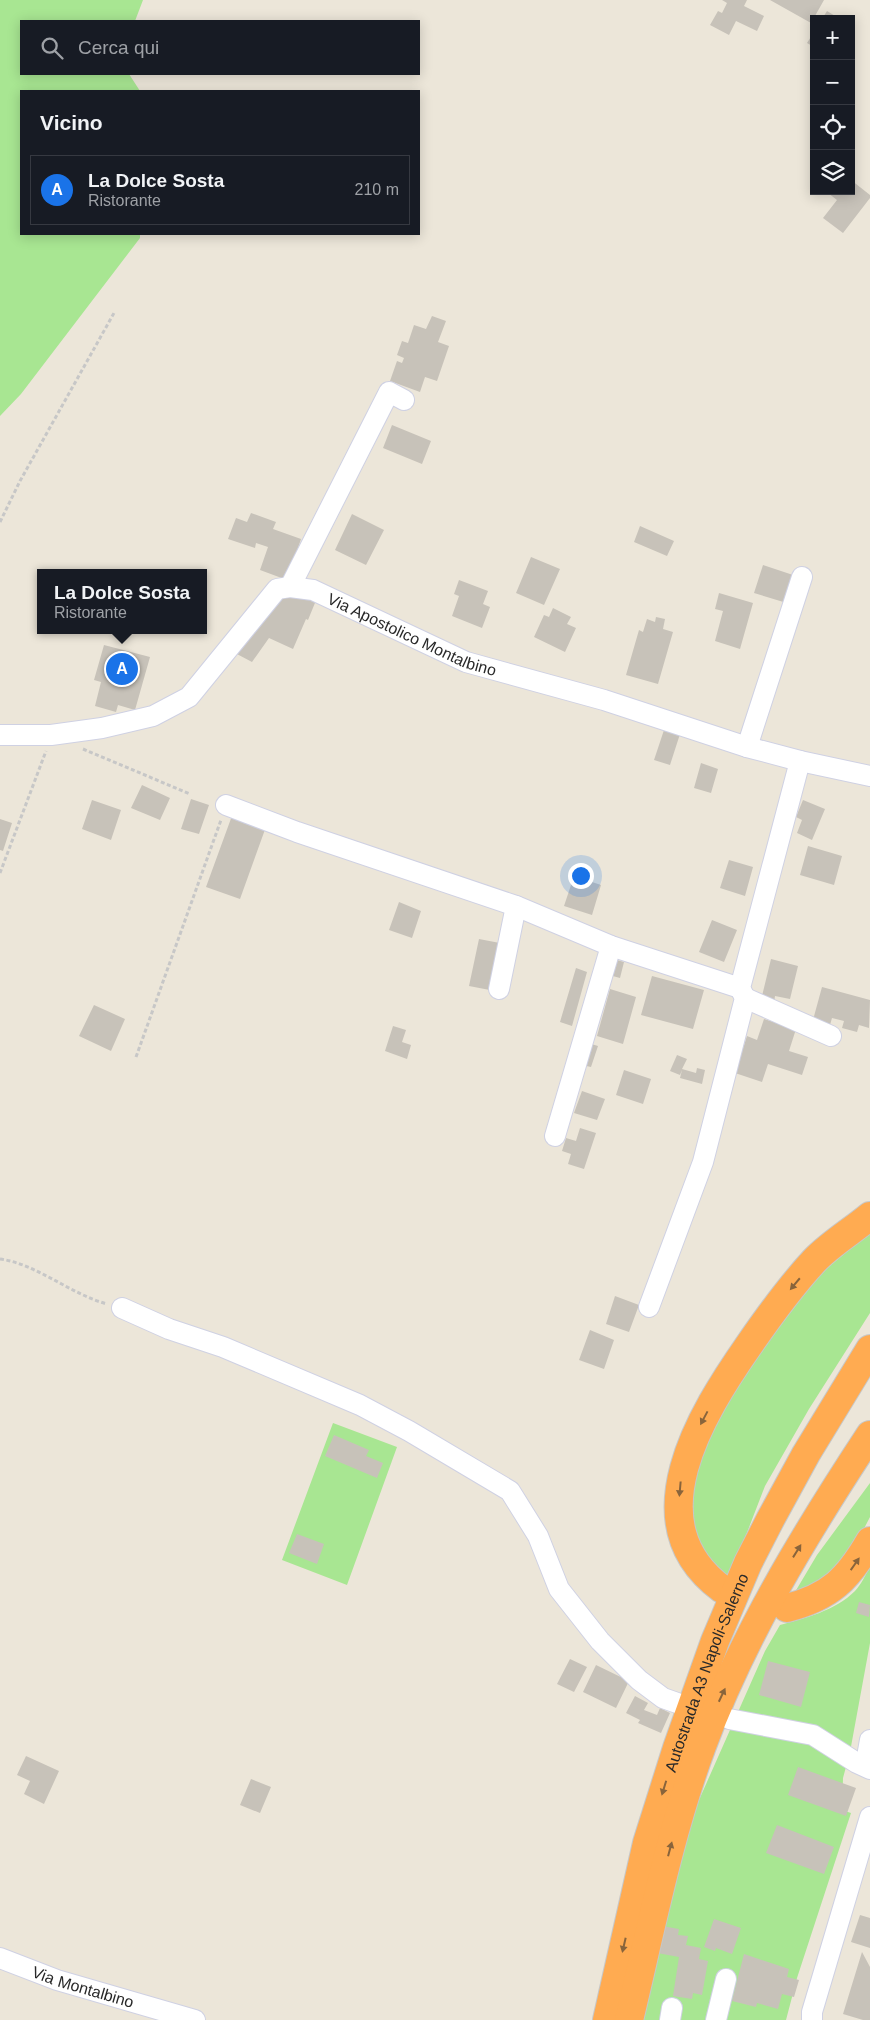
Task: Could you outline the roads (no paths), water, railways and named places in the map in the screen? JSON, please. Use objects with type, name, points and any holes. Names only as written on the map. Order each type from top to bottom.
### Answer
[{"type":"highway","points":[[722,1590],[698,1568],[684,1542],[680,1525],[679,1506],[680,1484],[685,1463],[702,1421],[732,1369],[778,1304],[815,1260],[870,1205]]},
{"type":"highway","points":[[815,1260],[870,1216]]},
{"type":"highway","points":[[770,1520],[790,1463],[819,1405],[870,1326]]},
{"type":"highway","name":"Autostrada A3 Napoli-Salerno","points":[[607,2020],[647,1844],[677,1748],[715,1641],[748,1563],[770,1520],[806,1454],[870,1349]]},
{"type":"highway","name":"Autostrada A3 Napoli-Salerno","points":[[629,2020],[670,1849],[685,1795],[718,1706],[762,1613],[786,1570],[870,1435]]},
{"type":"highway","points":[[787,1608],[819,1598],[834,1588],[852,1568],[870,1541]]},
{"type":"street","points":[[0,735],[52,735],[102,728],[153,716],[189,698],[277,589],[290,587],[389,392],[404,400]]},
{"type":"street","points":[[747,747],[802,578]]},
{"type":"street","name":"Via Apostolico Montalbino","points":[[290,587],[313,590],[466,662],[604,700],[747,747],[870,776]]},
{"type":"street","points":[[650,1307],[703,1162],[800,761]]},
{"type":"street","points":[[226,805],[297,832],[516,906],[611,946],[743,993],[831,1036]]},
{"type":"street","points":[[499,989],[516,906]]},
{"type":"street","points":[[554,1136],[611,946]]},
{"type":"street","points":[[122,1308],[169,1329],[224,1347],[360,1404],[510,1491],[538,1536],[559,1588],[600,1641],[639,1680],[663,1698],[680,1704]]},
{"type":"street","points":[[729,1720],[813,1735],[857,1763],[870,1767]]},
{"type":"street","points":[[870,1740],[867,1757],[870,1767]]},
{"type":"street","points":[[812,2020],[812,2012],[870,1817]]},
{"type":"street","name":"Via Montalbino","points":[[0,1958],[57,1980],[195,2020]]},
{"type":"street","points":[[716,2020],[726,1979]]},
{"type":"place","name":"La Dolce Sosta","points":[[122,669]]}]
